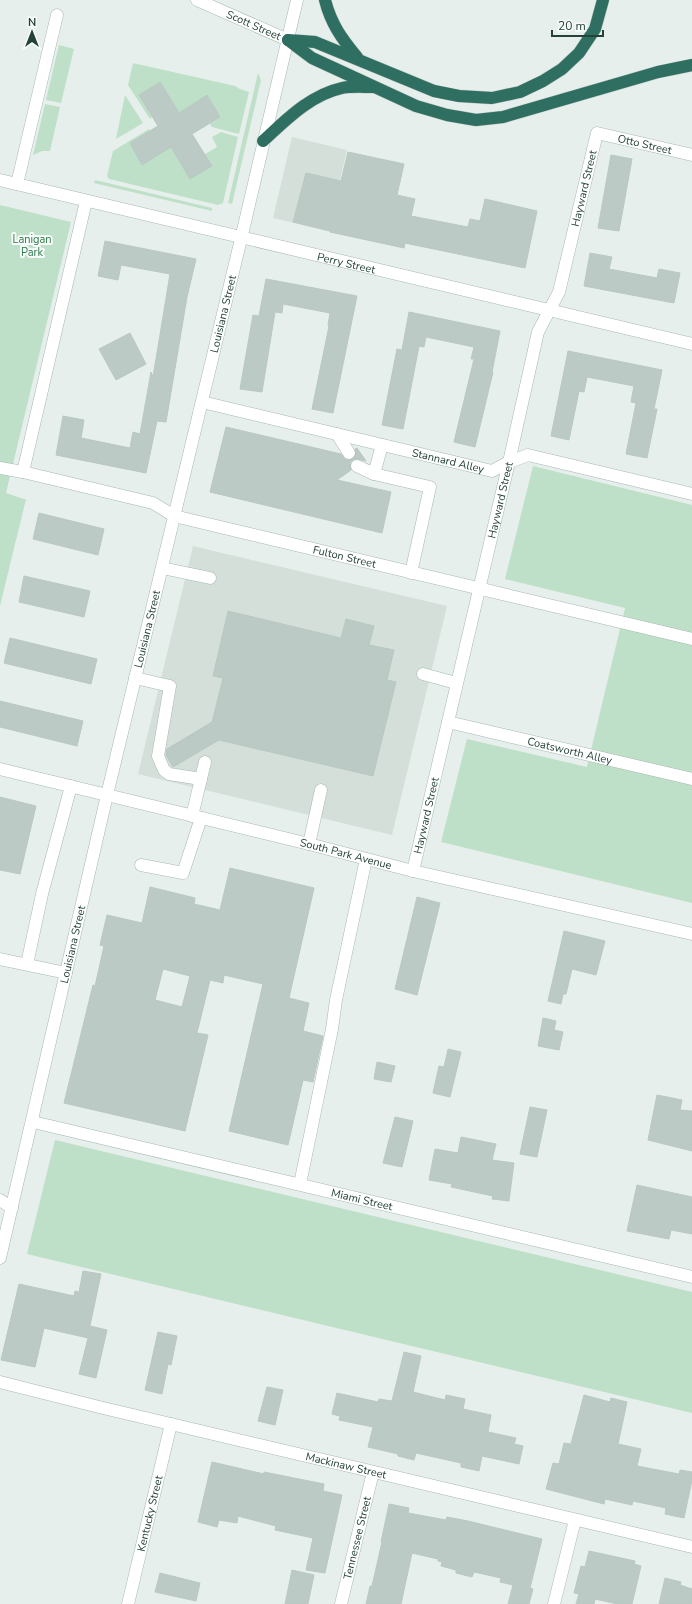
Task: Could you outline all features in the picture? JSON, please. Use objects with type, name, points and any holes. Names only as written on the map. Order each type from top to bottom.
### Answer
[{"type":"highway","points":[[325,0],[330,17],[341,37],[358,58]]},
{"type":"highway","points":[[288,40],[316,42],[358,58],[434,91],[459,96],[492,98],[520,92],[543,81],[562,69],[579,53],[595,29],[603,0]]},
{"type":"highway","points":[[288,40],[312,58],[416,106],[447,115],[476,120],[503,117],[658,72],[692,65]]},
{"type":"highway","points":[[263,141],[294,114],[326,93],[342,88],[376,87]]},
{"type":"street","name":"Scott Street","points":[[197,0],[288,40]]},
{"type":"street","name":"Louisiana Street","points":[[0,1258],[33,1122],[107,795],[297,0]]},
{"type":"street","points":[[17,184],[57,15]]},
{"type":"street","name":"Otto Street","points":[[597,133],[692,155]]},
{"type":"street","name":"Hayward Street","points":[[413,870],[538,332],[548,310],[559,292],[597,133]]},
{"type":"street","name":"Perry Street","points":[[0,180],[241,239],[322,256],[692,344]]},
{"type":"street","points":[[23,472],[86,201]]},
{"type":"street","name":"Stannard Alley","points":[[202,402],[492,472],[509,462],[528,455],[692,494]]},
{"type":"street","points":[[337,434],[349,453]]},
{"type":"street","points":[[374,474],[382,445]]},
{"type":"street","points":[[357,466],[374,474],[430,487],[411,573]]},
{"type":"street","name":"Fulton Street","points":[[0,468],[23,472],[153,503],[174,516],[692,639]]},
{"type":"street","points":[[162,568],[210,578]]},
{"type":"street","points":[[423,674],[456,683]]},
{"type":"street","points":[[135,678],[170,686],[158,756],[164,770],[169,774],[201,779]]},
{"type":"street","name":"Coatsworth Alley","points":[[448,722],[692,780]]},
{"type":"street","points":[[141,865],[184,873],[196,817],[204,762]]},
{"type":"street","name":"South Park Avenue","points":[[0,769],[366,859],[692,934]]},
{"type":"street","points":[[26,964],[42,894],[71,786]]},
{"type":"street","points":[[309,844],[321,790]]},
{"type":"street","points":[[300,1184],[332,1029],[336,1000],[366,859]]},
{"type":"street","points":[[0,959],[66,973]]},
{"type":"street","name":"Miami Street","points":[[33,1122],[692,1276]]},
{"type":"street","points":[[0,1200],[12,1208]]},
{"type":"street","name":"Mackinaw Street","points":[[0,1382],[372,1472],[692,1547]]},
{"type":"street","name":"Kentucky Street","points":[[128,1604],[171,1424]]},
{"type":"street","name":"Tennessee Street","points":[[341,1604],[372,1472]]},
{"type":"street","points":[[554,1604],[575,1520]]},
{"type":"shaded area","points":[[292,137],[347,150],[328,231],[273,218]]},
{"type":"shaded area","points":[[193,546],[447,606],[392,835],[138,774]]},
{"type":"green space","points":[[59,45],[74,49],[61,103],[46,100]]},
{"type":"green space","points":[[133,63],[235,86],[249,92],[239,134],[212,127],[210,124],[220,117],[207,95],[179,113],[159,82],[139,95],[152,117],[150,119],[128,85]]},
{"type":"green space","points":[[258,73],[261,80],[232,204],[228,203]]},
{"type":"green space","points":[[125,95],[143,123],[116,139]]},
{"type":"green space","points":[[45,104],[60,107],[50,151],[42,151],[33,155]]},
{"type":"green space","points":[[149,129],[150,131],[130,143],[142,164],[171,147],[190,179],[212,166],[205,154],[217,147],[212,137],[221,132],[238,137],[223,203],[218,205],[109,179],[107,176],[113,151]]},
{"type":"green space","points":[[95,180],[212,208],[212,211],[94,183]]},
{"type":"green space","name":"Lanigan Park","points":[[0,205],[71,222],[6,493],[26,499],[0,606]]},
{"type":"green space","points":[[533,466],[692,505],[692,903],[441,842],[467,739],[587,767],[625,608],[505,579]]},
{"type":"green space","points":[[55,1140],[692,1292],[692,1413],[27,1254]]},
{"type":"building","points":[[160,82],[179,113],[207,95],[220,117],[192,134],[212,166],[190,179],[171,147],[142,165],[130,143],[158,126],[139,95]]},
{"type":"building","points":[[348,152],[404,164],[397,195],[415,199],[411,216],[468,227],[470,219],[480,221],[485,199],[537,211],[525,268],[405,243],[404,248],[330,232],[293,222],[306,173],[341,181]]},
{"type":"building","points":[[611,155],[632,159],[619,231],[598,228]]},
{"type":"building","points":[[105,241],[196,259],[187,297],[166,422],[157,421],[146,473],[56,455],[63,416],[84,420],[81,438],[130,448],[133,432],[140,434],[151,372],[153,377],[170,274],[121,265],[118,280],[98,276]]},
{"type":"building","points":[[590,253],[612,257],[609,269],[657,278],[659,269],[680,273],[674,303],[584,286]]},
{"type":"building","points":[[266,279],[357,296],[333,413],[312,409],[329,326],[330,313],[283,304],[282,313],[275,312],[262,392],[240,389],[253,315],[259,316]]},
{"type":"building","points":[[409,312],[500,331],[493,372],[475,447],[454,442],[474,359],[471,359],[474,347],[426,337],[424,347],[419,346],[403,429],[382,425],[397,349],[402,350]]},
{"type":"building","points":[[130,333],[146,364],[116,380],[99,349]]},
{"type":"building","points":[[568,351],[662,370],[654,409],[657,409],[647,458],[626,454],[636,403],[631,402],[634,386],[587,377],[584,392],[579,391],[569,440],[551,436]]},
{"type":"building","points":[[226,427],[341,454],[345,459],[349,460],[355,457],[355,449],[357,448],[366,461],[357,459],[353,460],[350,463],[351,470],[337,480],[391,492],[382,533],[210,492]]},
{"type":"building","points":[[39,513],[104,529],[98,555],[33,539]]},
{"type":"building","points":[[24,576],[90,591],[84,617],[19,602]]},
{"type":"building","points":[[228,611],[341,638],[346,619],[374,626],[369,645],[394,650],[387,680],[396,682],[373,776],[219,740],[173,767],[166,755],[167,749],[212,722],[223,678],[213,676]]},
{"type":"building","points":[[10,638],[97,659],[91,684],[4,663]]},
{"type":"building","points":[[0,701],[83,721],[77,746],[0,727]]},
{"type":"building","points":[[0,797],[36,806],[20,874],[0,870]]},
{"type":"building","points":[[230,868],[314,888],[289,998],[309,1003],[303,1031],[323,1036],[313,1082],[303,1080],[288,1145],[229,1131],[263,984],[224,975],[223,983],[210,980],[197,1033],[208,1035],[185,1131],[64,1103],[93,985],[95,986],[104,946],[100,945],[107,915],[142,923],[150,887],[195,898],[194,904],[220,910]],"holes":[[[163,969],[190,976],[182,1007],[155,1000]]]},
{"type":"building","points":[[417,897],[440,903],[417,995],[395,989]]},
{"type":"building","points":[[564,931],[605,941],[596,975],[572,969],[566,994],[563,994],[561,1004],[548,1001]]},
{"type":"building","points":[[543,1018],[556,1021],[554,1030],[563,1032],[559,1050],[538,1046]]},
{"type":"building","points":[[448,1049],[461,1052],[450,1097],[433,1093],[439,1066],[444,1067]]},
{"type":"building","points":[[377,1062],[395,1066],[391,1082],[374,1079]]},
{"type":"building","points":[[657,1095],[682,1100],[680,1110],[692,1111],[692,1151],[648,1140]]},
{"type":"building","points":[[530,1107],[547,1110],[537,1157],[520,1154]]},
{"type":"building","points":[[395,1117],[413,1121],[402,1167],[383,1163]]},
{"type":"building","points":[[461,1137],[496,1144],[492,1160],[514,1163],[509,1201],[492,1199],[493,1196],[451,1187],[452,1184],[429,1180],[435,1149],[458,1153]]},
{"type":"building","points":[[637,1185],[692,1197],[692,1234],[671,1230],[669,1239],[627,1231]]},
{"type":"building","points":[[83,1271],[101,1274],[89,1330],[90,1326],[107,1330],[96,1378],[79,1374],[88,1338],[44,1328],[35,1367],[1,1360],[19,1284],[74,1296],[75,1291],[79,1292]]},
{"type":"building","points":[[158,1332],[177,1336],[171,1365],[168,1364],[162,1394],[145,1390]]},
{"type":"building","points":[[404,1352],[421,1356],[413,1392],[445,1400],[446,1395],[465,1399],[463,1409],[491,1415],[488,1432],[516,1438],[514,1444],[523,1446],[519,1464],[482,1456],[479,1471],[461,1467],[461,1463],[416,1453],[414,1460],[398,1456],[398,1454],[368,1447],[373,1427],[339,1420],[340,1416],[332,1414],[337,1393],[378,1402],[379,1399],[392,1401]]},
{"type":"building","points":[[267,1387],[283,1390],[275,1425],[258,1421]]},
{"type":"building","points":[[584,1395],[610,1402],[611,1398],[627,1402],[618,1444],[641,1449],[637,1466],[679,1474],[680,1470],[692,1472],[692,1480],[684,1518],[665,1514],[666,1508],[633,1501],[632,1505],[605,1499],[604,1504],[546,1489],[553,1463],[559,1464],[564,1443],[571,1444]]},
{"type":"building","points":[[212,1462],[264,1474],[264,1472],[324,1484],[323,1491],[342,1495],[325,1573],[306,1570],[313,1538],[275,1530],[276,1526],[238,1516],[237,1523],[219,1520],[217,1527],[198,1522]]},
{"type":"building","points":[[389,1504],[409,1508],[408,1513],[446,1520],[447,1517],[468,1521],[542,1539],[530,1588],[533,1589],[529,1604],[508,1604],[513,1585],[500,1582],[501,1578],[474,1572],[472,1577],[456,1573],[456,1570],[441,1566],[442,1562],[438,1561],[438,1559],[412,1553],[401,1604],[366,1604],[370,1586],[372,1586]]},
{"type":"building","points":[[589,1551],[635,1561],[634,1564],[641,1566],[632,1604],[617,1604],[595,1599],[594,1604],[576,1604],[579,1594],[574,1593],[581,1566],[585,1567]]},
{"type":"building","points":[[292,1570],[314,1575],[308,1604],[285,1604]]},
{"type":"building","points":[[160,1573],[200,1583],[196,1601],[155,1592]]},
{"type":"building","points":[[665,1578],[681,1582],[680,1585],[692,1589],[692,1604],[659,1604]]}]
